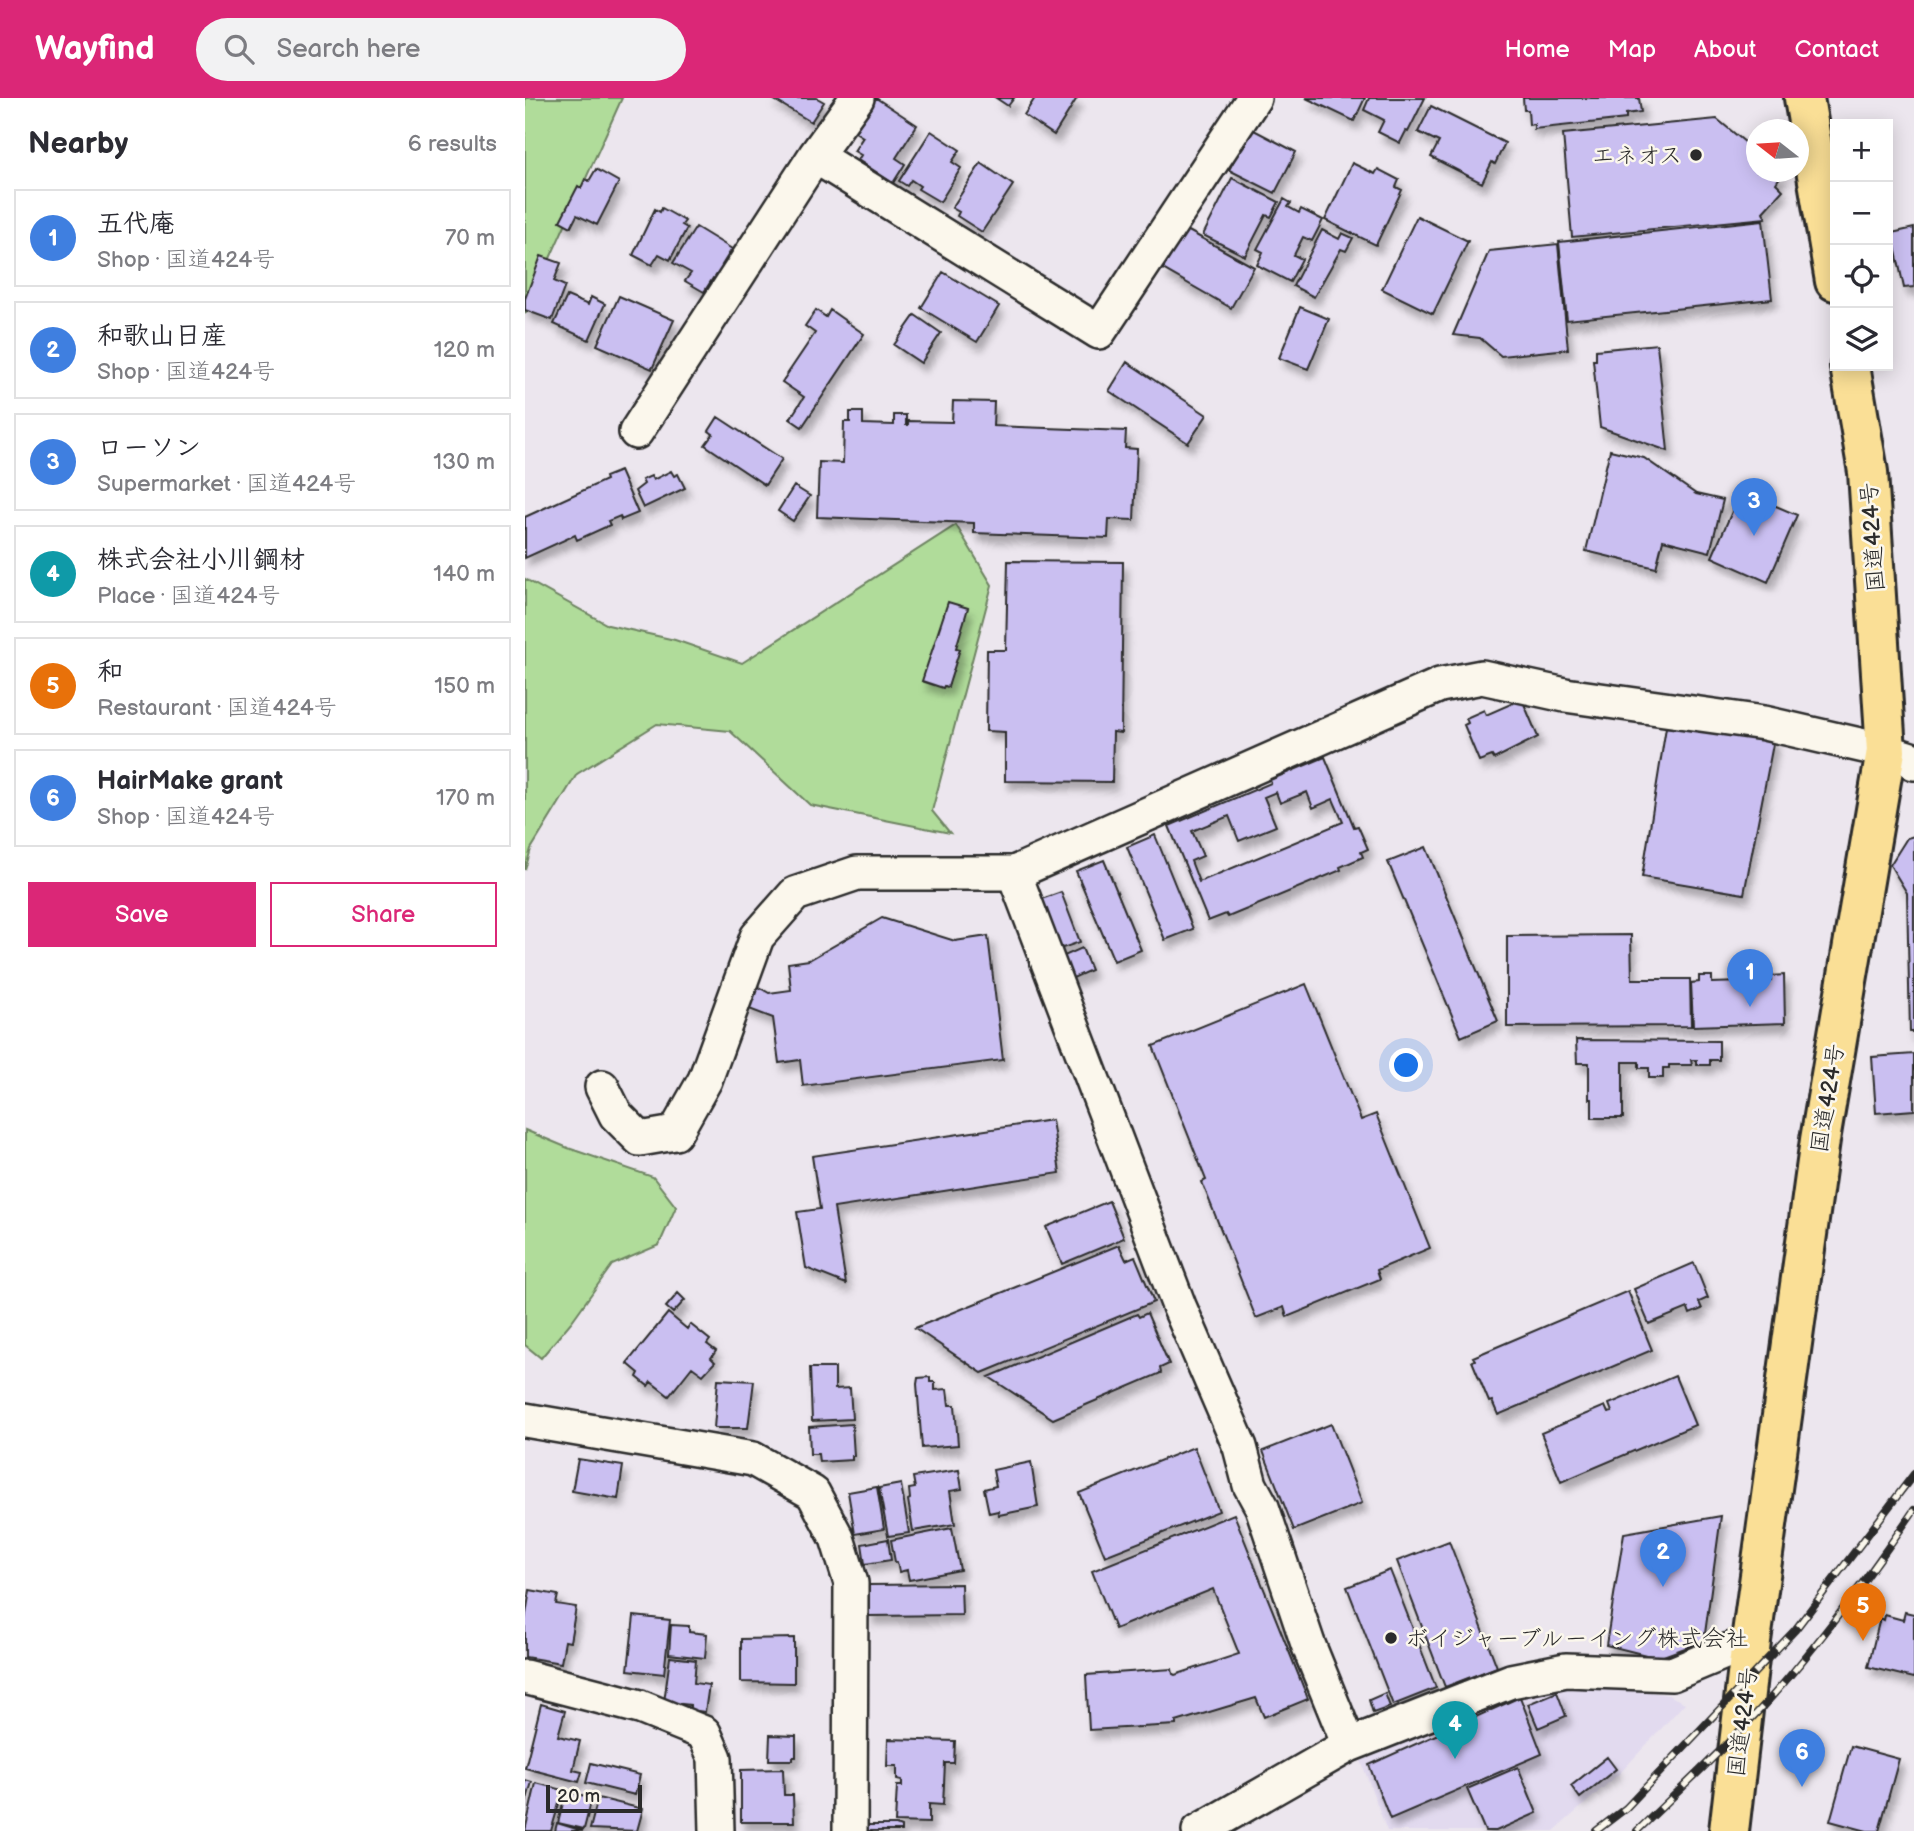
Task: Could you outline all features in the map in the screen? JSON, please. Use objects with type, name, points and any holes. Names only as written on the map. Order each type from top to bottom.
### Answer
[{"type":"highway","points":[[1804,98],[1830,251]]},
{"type":"highway","name":"国道424号","points":[[1729,1831],[1751,1641],[1820,1140],[1900,757],[1868,472],[1851,371]]},
{"type":"street","points":[[636,432],[815,156],[857,98]]},
{"type":"street","points":[[815,156],[1099,332],[1254,98]]},
{"type":"street","points":[[602,1087],[616,1115],[640,1139],[675,1133],[705,1080],[757,937],[795,894],[857,873],[1014,873],[1440,685],[1482,677],[1565,695],[1764,723],[1900,757]]},
{"type":"street","points":[[1014,873],[1179,1306],[1240,1447],[1250,1485],[1262,1507],[1308,1644],[1349,1745]]},
{"type":"street","points":[[525,1420],[753,1459],[813,1493],[837,1538],[851,1583],[850,1831]]},
{"type":"street","points":[[1199,1831],[1349,1745],[1511,1681],[1566,1670],[1672,1674],[1751,1641]]},
{"type":"street","points":[[525,1678],[640,1707],[704,1733],[715,1758],[717,1831]]},
{"type":"shaded area","points":[[1554,1685],[1623,1688],[1668,1695],[1685,1703],[1621,1772],[1554,1831],[1387,1831],[1361,1761],[1513,1694]]},
{"type":"green space","points":[[525,98],[622,98],[525,314]]},
{"type":"green space","points":[[956,525],[992,585],[932,811],[950,833],[810,805],[730,731],[657,724],[577,774],[531,849],[525,870],[525,579],[608,625],[675,640],[742,663]]},
{"type":"green space","points":[[525,1130],[653,1177],[676,1207],[659,1245],[612,1265],[572,1321],[541,1358],[525,1345]]},
{"type":"building","points":[[771,98],[817,98],[824,102],[811,122]]},
{"type":"building","points":[[876,98],[917,125],[896,158],[905,164],[893,183],[858,160],[861,155],[854,151],[863,137],[855,132]]},
{"type":"building","points":[[996,98],[1014,98],[1008,106]]},
{"type":"building","points":[[1035,98],[1077,98],[1054,135],[1024,115]]},
{"type":"building","points":[[1306,98],[1365,98],[1354,121]]},
{"type":"building","points":[[1369,98],[1425,98],[1400,143],[1378,132],[1384,120],[1364,110]]},
{"type":"building","points":[[1523,98],[1639,98],[1641,112],[1626,114],[1626,119],[1534,129],[1534,124],[1529,125],[1528,110],[1524,110]]},
{"type":"building","points":[[1431,106],[1505,143],[1482,183],[1431,157],[1439,142],[1418,132]]},
{"type":"building","points":[[1717,119],[1746,143],[1746,182],[1777,182],[1783,190],[1763,212],[1766,218],[1572,237],[1563,134]]},
{"type":"building","points":[[1250,128],[1296,152],[1275,193],[1229,170]]},
{"type":"building","points":[[931,131],[960,150],[952,162],[961,168],[940,202],[918,189],[920,186],[911,180],[907,186],[899,181]]},
{"type":"building","points":[[981,163],[1013,185],[982,232],[957,216],[959,212],[952,208]]},
{"type":"building","points":[[1352,163],[1375,174],[1378,169],[1399,180],[1396,187],[1402,190],[1376,245],[1325,220]]},
{"type":"building","points":[[596,169],[619,182],[597,225],[577,215],[571,227],[560,221],[578,186],[581,188],[585,179],[589,181]]},
{"type":"building","points":[[1232,178],[1279,202],[1271,217],[1266,215],[1245,256],[1203,235]]},
{"type":"building","points":[[1284,199],[1291,203],[1288,207],[1299,213],[1301,209],[1323,220],[1312,241],[1303,237],[1294,255],[1302,259],[1290,282],[1257,265],[1263,252],[1257,249]]},
{"type":"building","points":[[662,208],[685,221],[682,225],[687,228],[670,260],[659,254],[652,265],[633,255],[655,209],[660,212]]},
{"type":"building","points":[[1417,216],[1468,241],[1433,314],[1382,289]]},
{"type":"building","points":[[1763,220],[1772,299],[1567,320],[1559,242]]},
{"type":"building","points":[[696,227],[732,249],[722,265],[726,267],[718,281],[713,278],[704,292],[685,281],[691,273],[673,263]]},
{"type":"building","points":[[1914,228],[1914,287],[1904,288],[1893,233]]},
{"type":"building","points":[[1185,229],[1254,267],[1231,308],[1163,269]]},
{"type":"building","points":[[1322,230],[1339,239],[1342,233],[1353,238],[1346,251],[1341,249],[1314,297],[1293,286]]},
{"type":"building","points":[[1558,244],[1568,349],[1501,356],[1480,338],[1453,335],[1489,251]]},
{"type":"building","points":[[541,256],[561,263],[554,281],[565,286],[552,320],[525,310],[525,299]]},
{"type":"building","points":[[943,272],[999,306],[977,342],[921,308]]},
{"type":"building","points":[[567,296],[588,305],[591,297],[605,304],[589,340],[554,324]]},
{"type":"building","points":[[619,296],[674,320],[652,369],[597,345]]},
{"type":"building","points":[[1300,307],[1329,319],[1308,369],[1279,358]]},
{"type":"building","points":[[816,310],[826,317],[830,310],[864,334],[802,427],[790,419],[804,397],[782,382],[815,333],[805,326]]},
{"type":"building","points":[[915,315],[941,333],[921,363],[894,345]]},
{"type":"building","points":[[1657,344],[1668,451],[1600,427],[1593,360],[1596,360],[1596,350]]},
{"type":"building","points":[[1127,362],[1207,415],[1188,443],[1109,391]]},
{"type":"building","points":[[953,401],[994,402],[993,426],[1126,431],[1125,448],[1137,449],[1134,520],[1109,519],[1108,538],[974,533],[974,523],[817,517],[819,462],[843,463],[844,422],[850,422],[850,412],[863,412],[863,424],[894,425],[894,415],[906,415],[906,425],[908,421],[952,422]]},
{"type":"building","points":[[718,417],[782,459],[765,485],[705,445],[713,434],[709,431]]},
{"type":"building","points":[[1610,450],[1644,458],[1696,494],[1723,500],[1710,552],[1663,540],[1656,568],[1586,551]]},
{"type":"building","points":[[620,471],[638,513],[621,520],[620,516],[608,521],[610,525],[577,540],[575,535],[525,558],[525,517]]},
{"type":"building","points":[[671,471],[674,476],[678,474],[685,488],[643,508],[635,491],[644,484],[642,480],[651,476],[653,480]]},
{"type":"building","points":[[794,486],[810,496],[793,521],[778,511]]},
{"type":"building","points":[[1741,491],[1797,515],[1768,582],[1712,557]]},
{"type":"building","points":[[1008,561],[1123,562],[1121,733],[1113,732],[1112,782],[1005,781],[1005,732],[986,731],[987,650],[1006,650]]},
{"type":"building","points":[[948,602],[968,608],[956,648],[960,649],[948,687],[943,688],[922,681]]},
{"type":"building","points":[[1522,699],[1538,737],[1494,759],[1492,756],[1479,761],[1464,725],[1468,723],[1466,718],[1484,710],[1486,715]]},
{"type":"building","points":[[1666,727],[1774,739],[1744,894],[1642,877]]},
{"type":"building","points":[[1325,757],[1354,827],[1358,826],[1368,849],[1361,852],[1363,857],[1340,867],[1341,870],[1228,917],[1226,914],[1208,921],[1169,826],[1271,783],[1270,780]],"holes":[[[1276,792],[1280,803],[1307,792],[1313,808],[1333,799],[1343,822],[1199,882],[1191,861],[1203,856],[1192,831],[1229,816],[1239,841],[1276,826],[1264,797]]]},
{"type":"building","points":[[1155,835],[1193,929],[1165,940],[1127,847]]},
{"type":"building","points":[[1914,836],[1914,1032],[1910,1032],[1907,893],[1890,865],[1907,838]]},
{"type":"building","points":[[1426,847],[1498,1021],[1461,1037],[1388,862]]},
{"type":"building","points":[[1104,860],[1141,950],[1114,961],[1076,871]]},
{"type":"building","points":[[1061,892],[1080,942],[1051,952],[1033,902]]},
{"type":"building","points":[[882,918],[955,941],[988,936],[1003,1060],[803,1086],[800,1060],[779,1063],[773,1018],[744,1007],[755,985],[769,993],[791,990],[788,963],[809,960]]},
{"type":"building","points":[[1631,935],[1632,979],[1690,979],[1691,1026],[1507,1027],[1507,936]]},
{"type":"building","points":[[1082,948],[1091,970],[1064,982],[1055,960]]},
{"type":"building","points":[[1784,975],[1785,1023],[1693,1026],[1691,983],[1699,982],[1699,976],[1712,976],[1712,983],[1771,981],[1771,976]]},
{"type":"building","points":[[1306,984],[1361,1120],[1376,1114],[1430,1248],[1377,1270],[1380,1279],[1287,1317],[1284,1307],[1256,1318],[1202,1182],[1206,1180],[1153,1046]]},
{"type":"building","points":[[1576,1040],[1719,1041],[1719,1060],[1710,1060],[1710,1065],[1697,1065],[1697,1060],[1691,1060],[1692,1065],[1669,1065],[1669,1068],[1663,1068],[1663,1078],[1649,1078],[1649,1068],[1639,1068],[1639,1062],[1623,1062],[1623,1118],[1592,1118],[1589,1063],[1577,1063]]},
{"type":"building","points":[[1914,1054],[1914,1110],[1876,1113],[1872,1057]]},
{"type":"building","points":[[1052,1120],[1060,1173],[834,1208],[846,1284],[806,1268],[797,1212],[820,1209],[812,1156]]},
{"type":"building","points":[[1109,1201],[1124,1238],[1062,1264],[1046,1227]]},
{"type":"building","points":[[1119,1245],[1126,1260],[1135,1256],[1154,1302],[982,1373],[915,1328]]},
{"type":"building","points":[[1694,1263],[1708,1298],[1699,1302],[1702,1309],[1690,1314],[1688,1308],[1649,1324],[1634,1289]]},
{"type":"building","points":[[1628,1291],[1652,1350],[1498,1415],[1492,1401],[1489,1402],[1472,1361],[1475,1360],[1473,1357]]},
{"type":"building","points":[[678,1293],[685,1300],[673,1313],[666,1307]]},
{"type":"building","points":[[668,1313],[687,1329],[690,1324],[710,1340],[707,1344],[716,1351],[711,1358],[715,1362],[703,1375],[692,1367],[669,1396],[651,1382],[648,1386],[637,1377],[639,1373],[627,1363]]},
{"type":"building","points":[[1147,1313],[1169,1364],[1160,1368],[1161,1373],[1053,1419],[989,1377],[1137,1314],[1139,1317]]},
{"type":"building","points":[[810,1368],[835,1368],[835,1389],[850,1388],[852,1419],[812,1421]]},
{"type":"building","points":[[1675,1376],[1695,1425],[1561,1482],[1541,1433],[1605,1406],[1608,1413],[1612,1412],[1609,1404]]},
{"type":"building","points":[[930,1377],[930,1382],[935,1382],[935,1390],[947,1389],[949,1405],[955,1405],[958,1445],[922,1448],[917,1384],[918,1378]]},
{"type":"building","points":[[718,1379],[754,1381],[748,1428],[714,1428]]},
{"type":"building","points":[[852,1424],[852,1460],[819,1462],[818,1454],[810,1454],[809,1427]]},
{"type":"building","points":[[1331,1424],[1362,1503],[1294,1530],[1263,1451]]},
{"type":"building","points":[[1194,1447],[1219,1511],[1105,1556],[1079,1493]]},
{"type":"building","points":[[578,1459],[623,1466],[618,1499],[572,1491]]},
{"type":"building","points":[[1031,1462],[1038,1507],[999,1515],[998,1511],[989,1513],[984,1489],[996,1486],[993,1470]]},
{"type":"building","points":[[959,1470],[962,1489],[950,1491],[955,1524],[913,1531],[908,1500],[909,1489],[915,1488],[913,1477]]},
{"type":"building","points":[[901,1484],[909,1533],[888,1536],[879,1488]]},
{"type":"building","points":[[877,1487],[884,1529],[855,1534],[848,1492]]},
{"type":"building","points":[[1234,1514],[1308,1699],[1264,1717],[1256,1698],[1176,1722],[1176,1725],[1089,1730],[1086,1675],[1172,1669],[1175,1675],[1239,1654],[1213,1589],[1115,1629],[1092,1571]]},
{"type":"building","points":[[1721,1516],[1704,1641],[1658,1658],[1606,1645],[1624,1533]]},
{"type":"building","points":[[952,1528],[960,1570],[909,1580],[907,1570],[899,1572],[891,1540]]},
{"type":"building","points":[[888,1539],[891,1560],[865,1564],[862,1544]]},
{"type":"building","points":[[1449,1541],[1497,1667],[1445,1687],[1397,1561]]},
{"type":"building","name":"ボイジャーブルーイング株式会社","points":[[1390,1570],[1436,1688],[1393,1705],[1347,1587]]},
{"type":"building","points":[[961,1584],[962,1615],[869,1616],[869,1585]]},
{"type":"building","points":[[530,1590],[558,1595],[556,1604],[576,1607],[570,1642],[565,1641],[561,1663],[525,1657],[525,1620]]},
{"type":"building","points":[[1905,1612],[1914,1614],[1914,1678],[1868,1667],[1880,1618],[1884,1620],[1885,1615],[1903,1620]]},
{"type":"building","points":[[634,1616],[670,1620],[664,1674],[628,1670]]},
{"type":"building","points":[[671,1625],[689,1626],[689,1632],[707,1634],[705,1658],[669,1654]]},
{"type":"building","points":[[794,1638],[794,1683],[741,1682],[741,1639]]},
{"type":"building","points":[[670,1657],[696,1660],[694,1683],[709,1685],[705,1712],[690,1710],[690,1705],[664,1702]]},
{"type":"building","points":[[1557,1692],[1566,1716],[1538,1728],[1528,1704]]},
{"type":"building","points":[[1385,1693],[1390,1707],[1373,1713],[1369,1700]]},
{"type":"building","points":[[1520,1697],[1542,1754],[1390,1819],[1369,1765]]},
{"type":"building","points":[[541,1704],[565,1711],[558,1736],[580,1741],[573,1770],[582,1772],[579,1782],[525,1768]]},
{"type":"building","points":[[770,1735],[796,1736],[796,1757],[793,1757],[793,1760],[769,1760]]},
{"type":"building","points":[[888,1739],[955,1741],[954,1763],[945,1763],[943,1805],[929,1804],[929,1823],[895,1822],[897,1786],[902,1786],[902,1780],[897,1779],[897,1766],[887,1766]]},
{"type":"building","points":[[1851,1746],[1899,1759],[1879,1831],[1867,1831],[1830,1821]]},
{"type":"building","points":[[1607,1757],[1616,1769],[1580,1798],[1571,1786]]},
{"type":"building","points":[[591,1763],[640,1775],[635,1795],[586,1783]]},
{"type":"building","points":[[1518,1767],[1537,1813],[1496,1831],[1485,1831],[1467,1789]]},
{"type":"building","points":[[783,1769],[784,1795],[793,1795],[794,1822],[741,1822],[741,1770]]},
{"type":"building","points":[[525,1780],[532,1782],[525,1806]]},
{"type":"building","points":[[536,1783],[563,1790],[551,1831],[525,1831]]},
{"type":"building","points":[[566,1791],[592,1798],[584,1829],[558,1823]]},
{"type":"building","points":[[598,1798],[643,1809],[637,1831],[590,1829]]},
{"type":"building","points":[[557,1823],[583,1831],[555,1831]]},
{"type":"building","points":[[863,1825],[896,1825],[901,1827],[901,1831],[863,1831]]},
{"type":"railway","points":[[1596,1831],[1626,1808],[1795,1630],[1914,1474]]},
{"type":"railway","points":[[1637,1831],[1734,1737],[1788,1678],[1853,1596],[1914,1510]]},
{"type":"place","name":"エネオス","points":[[1696,155]]},
{"type":"place","name":"ローソン","points":[[1754,536]]},
{"type":"place","name":"五代庵","points":[[1750,1007]]},
{"type":"place","name":"和歌山日産","points":[[1663,1587]]},
{"type":"place","name":"ボイジャーブルーイング株式会社","points":[[1391,1638]]},
{"type":"place","name":"和","points":[[1863,1641]]},
{"type":"place","name":"株式会社小川鋼材","points":[[1455,1759]]},
{"type":"place","name":"HairMake grant","points":[[1802,1787]]}]
